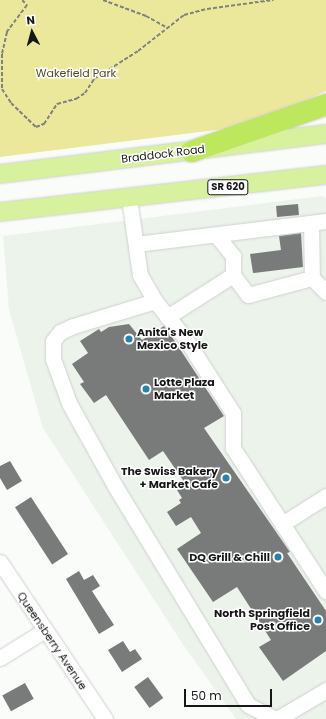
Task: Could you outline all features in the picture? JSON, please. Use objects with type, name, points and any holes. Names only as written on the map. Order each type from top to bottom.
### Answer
[{"type":"highway","points":[[191,151],[326,104]]},
{"type":"main road","name":"Braddock Road","points":[[0,174],[326,134]]},
{"type":"main road","name":"SR 620","points":[[0,212],[326,175]]},
{"type":"street","points":[[129,198],[140,275],[155,301],[185,338],[233,413],[233,448],[326,591]]},
{"type":"street","points":[[136,244],[217,236],[326,221]]},
{"type":"street","points":[[311,223],[312,278],[326,292]]},
{"type":"street","points":[[217,236],[233,256],[233,274],[248,295],[312,278]]},
{"type":"street","points":[[167,317],[233,274]]},
{"type":"street","points":[[155,301],[73,326],[60,332],[53,342],[53,359],[69,403],[112,481],[248,705],[276,719],[326,690]]},
{"type":"street","points":[[282,524],[326,496]]},
{"type":"street","name":"Queensberry Avenue","points":[[0,562],[105,719]]},
{"type":"street","points":[[0,658],[45,630]]},
{"type":"path","points":[[22,0],[27,5],[7,32],[2,54],[2,89],[11,103],[36,127],[44,124],[57,104],[80,96],[94,79],[138,51],[184,15],[207,9],[273,0]]},
{"type":"path","points":[[103,0],[146,16],[166,28]]},
{"type":"shaded area","points":[[322,196],[326,198],[326,719],[236,719],[184,646],[43,428],[9,310],[3,236]]},
{"type":"green space","name":"Wakefield Park","points":[[0,0],[326,0],[326,91],[248,126],[0,157]]},
{"type":"building","points":[[298,204],[299,215],[277,217],[276,206]]},
{"type":"building","points":[[301,233],[303,267],[253,273],[250,254],[281,250],[279,236]]},
{"type":"building","points":[[129,324],[142,340],[164,326],[172,337],[224,416],[204,428],[290,552],[287,553],[326,611],[326,651],[283,681],[259,647],[271,640],[237,587],[213,602],[177,549],[201,533],[191,517],[176,526],[167,512],[181,503],[179,500],[182,498],[177,490],[185,483],[163,451],[149,460],[106,395],[94,403],[80,384],[84,382],[72,364],[88,353],[80,341],[99,329],[101,332],[109,327]]},
{"type":"building","points":[[10,461],[22,481],[7,490],[0,478],[0,466]]},
{"type":"building","points":[[31,497],[68,554],[52,564],[15,507]]},
{"type":"building","points":[[79,571],[84,580],[93,575],[100,586],[92,591],[114,625],[99,634],[66,579]]},
{"type":"building","points":[[123,641],[130,652],[135,649],[142,659],[122,672],[108,650]]},
{"type":"building","points":[[148,677],[163,698],[150,708],[134,687]]},
{"type":"building","points":[[25,683],[34,699],[11,711],[2,696]]},
{"type":"place","name":"Anita's New Mexico Style","points":[[129,339]]},
{"type":"place","name":"Lotte Plaza Market","points":[[146,389]]},
{"type":"place","name":"The Swiss Bakery + Market Cafe","points":[[226,478]]},
{"type":"place","name":"DQ Grill & Chill","points":[[278,557]]},
{"type":"place","name":"North Springfield Post Office","points":[[318,620]]}]
